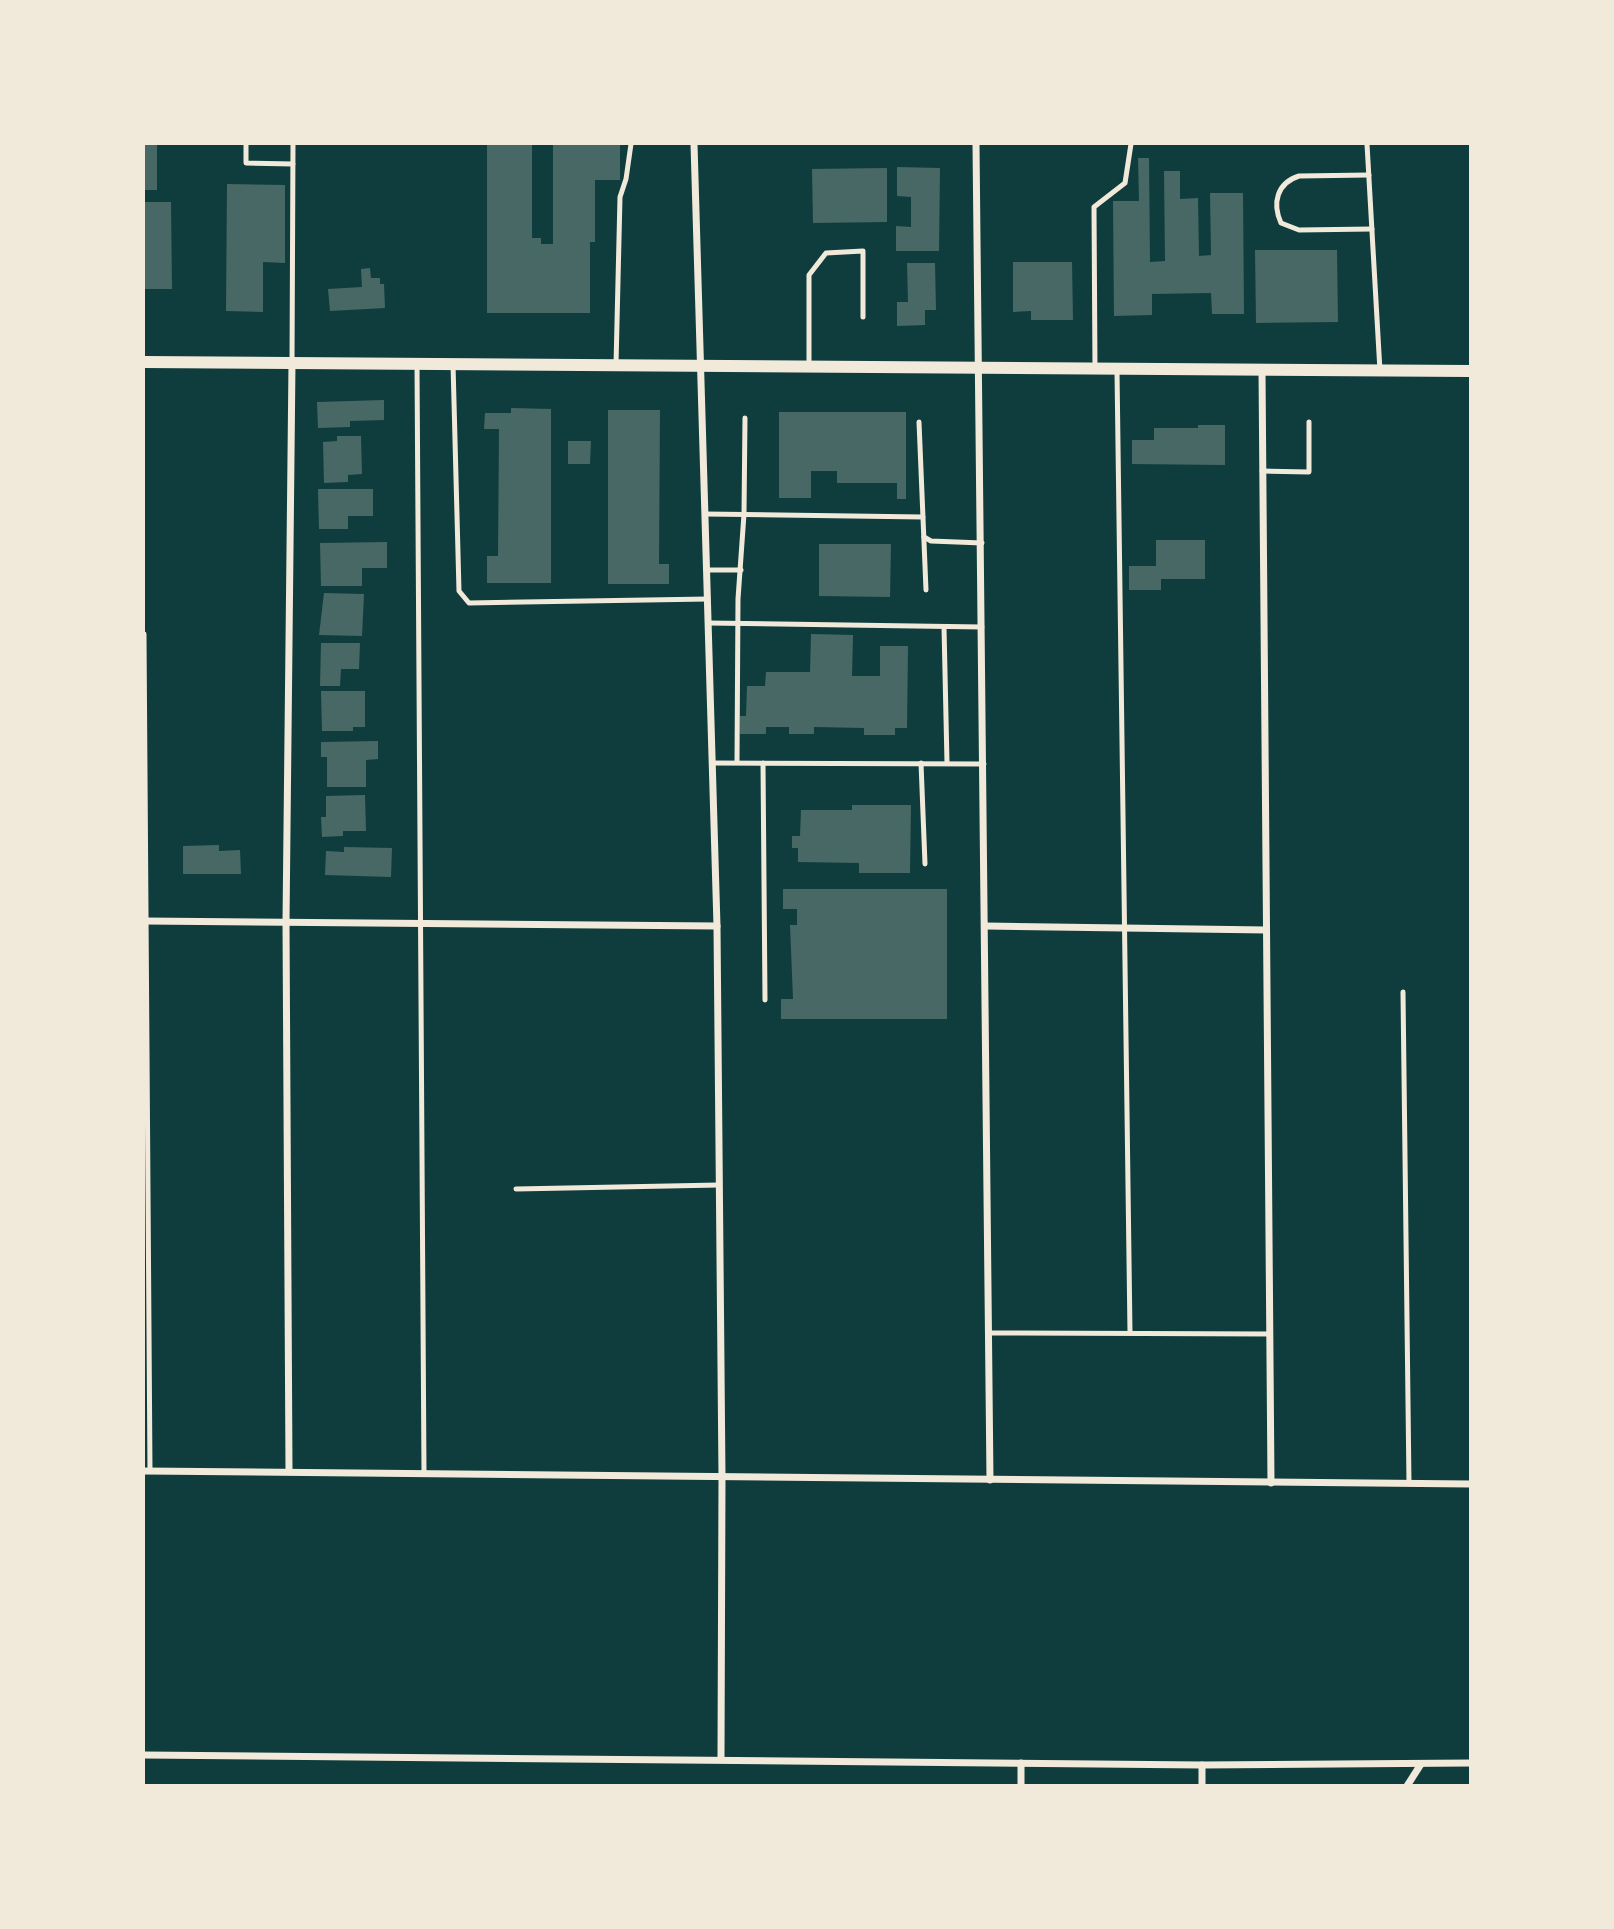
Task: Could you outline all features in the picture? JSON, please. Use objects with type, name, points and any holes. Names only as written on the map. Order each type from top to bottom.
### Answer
[{"type":"street","points":[[694,144],[695,250],[701,366],[717,926],[722,1476],[721,1758]]},
{"type":"street","points":[[976,144],[981,367],[990,1480]]},
{"type":"street","points":[[144,362],[1471,371]]},
{"type":"street","points":[[289,1471],[286,922],[292,363]]},
{"type":"street","points":[[1262,370],[1271,1483]]},
{"type":"street","points":[[145,921],[717,926]]},
{"type":"street","points":[[986,926],[1266,930]]},
{"type":"street","points":[[147,1471],[1471,1484]]},
{"type":"street","points":[[144,1755],[721,1758],[1202,1765],[1471,1763]]},
{"type":"street","points":[[1021,1763],[1021,1786]]},
{"type":"street","points":[[1407,1786],[1421,1764]]},
{"type":"street","points":[[1202,1765],[1202,1786]]},
{"type":"lane","points":[[246,144],[246,163],[293,164]]},
{"type":"lane","points":[[292,363],[293,144]]},
{"type":"lane","points":[[616,365],[620,197],[626,179],[631,144]]},
{"type":"lane","points":[[1096,369],[1094,207],[1125,183],[1130,144]]},
{"type":"lane","points":[[1367,144],[1380,371]]},
{"type":"lane","points":[[1369,175],[1299,176],[1290,179],[1280,188],[1277,200],[1281,223],[1289,227],[1299,230],[1372,229]]},
{"type":"lane","points":[[809,366],[809,275],[826,253],[863,251],[863,317]]},
{"type":"lane","points":[[416,364],[424,1473]]},
{"type":"lane","points":[[453,364],[459,591],[468,603],[708,599]]},
{"type":"lane","points":[[1117,369],[1130,1334]]},
{"type":"lane","points":[[737,762],[745,418]]},
{"type":"lane","points":[[919,422],[926,590]]},
{"type":"lane","points":[[1262,471],[1309,472],[1309,422]]},
{"type":"lane","points":[[705,514],[923,517]]},
{"type":"lane","points":[[924,537],[931,541],[982,543]]},
{"type":"lane","points":[[707,570],[741,570]]},
{"type":"lane","points":[[708,623],[983,627]]},
{"type":"lane","points":[[944,627],[947,763]]},
{"type":"lane","points":[[144,634],[147,1471]]},
{"type":"lane","points":[[712,763],[984,764]]},
{"type":"lane","points":[[763,763],[765,1000]]},
{"type":"lane","points":[[922,763],[925,864]]},
{"type":"lane","points":[[1404,992],[1409,1484]]},
{"type":"lane","points":[[516,1189],[719,1185]]},
{"type":"lane","points":[[989,1333],[1270,1334]]},
{"type":"building","points":[[144,144],[157,144],[157,190],[144,190]]},
{"type":"building","points":[[487,144],[532,144],[532,238],[541,238],[541,244],[553,244],[553,144],[620,144],[620,180],[595,180],[595,242],[590,242],[590,313],[487,313]]},
{"type":"building","points":[[1138,158],[1149,158],[1150,262],[1165,261],[1164,171],[1180,171],[1180,199],[1198,198],[1199,256],[1211,255],[1210,193],[1243,193],[1244,314],[1212,314],[1211,293],[1152,294],[1152,315],[1114,316],[1113,201],[1139,201]]},
{"type":"building","points":[[897,167],[940,168],[939,251],[896,251],[896,226],[911,227],[911,197],[897,196]]},
{"type":"building","points":[[887,168],[887,222],[813,223],[812,169]]},
{"type":"building","points":[[227,184],[285,185],[285,263],[263,262],[263,312],[226,311]]},
{"type":"building","points":[[144,202],[171,202],[172,289],[144,289]]},
{"type":"building","points":[[1255,250],[1337,250],[1338,322],[1256,323]]},
{"type":"building","points":[[1013,262],[1072,262],[1073,320],[1031,320],[1031,311],[1013,312]]},
{"type":"building","points":[[907,263],[935,263],[936,310],[925,310],[925,325],[897,326],[897,302],[908,302]]},
{"type":"building","points":[[370,268],[371,278],[380,278],[380,284],[384,284],[385,308],[330,311],[328,289],[362,287],[361,269]]},
{"type":"building","points":[[384,400],[384,420],[350,421],[350,427],[318,428],[317,402]]},
{"type":"building","points":[[511,408],[551,409],[551,583],[487,583],[487,556],[498,556],[499,429],[484,429],[485,413],[511,413]]},
{"type":"building","points":[[608,410],[660,410],[659,564],[669,564],[669,584],[608,584]]},
{"type":"building","points":[[779,412],[906,412],[906,499],[897,499],[897,483],[837,483],[837,471],[811,471],[811,498],[779,498]]},
{"type":"building","points":[[1198,425],[1225,425],[1225,465],[1132,464],[1132,440],[1154,440],[1154,428],[1198,428]]},
{"type":"building","points":[[337,436],[361,436],[362,474],[348,475],[348,482],[324,483],[323,442],[337,441]]},
{"type":"building","points":[[568,441],[591,441],[590,464],[568,464]]},
{"type":"building","points":[[318,489],[373,489],[373,516],[348,516],[348,529],[319,529]]},
{"type":"building","points":[[1156,540],[1205,540],[1205,579],[1161,579],[1161,590],[1129,590],[1129,566],[1156,566]]},
{"type":"building","points":[[387,542],[387,568],[362,568],[362,586],[321,586],[320,543]]},
{"type":"building","points":[[819,544],[891,544],[890,597],[819,596]]},
{"type":"building","points":[[324,593],[364,594],[362,636],[319,635]]},
{"type":"building","points":[[811,634],[853,635],[852,676],[880,676],[880,646],[908,646],[907,728],[895,728],[895,735],[864,735],[864,728],[814,727],[814,734],[789,734],[789,727],[766,727],[766,734],[740,734],[740,716],[746,716],[747,686],[765,686],[766,672],[810,672]]},
{"type":"building","points":[[321,643],[360,643],[359,669],[341,669],[340,686],[320,686]]},
{"type":"building","points":[[321,691],[365,691],[365,727],[353,727],[353,731],[322,731]]},
{"type":"building","points":[[378,741],[378,759],[366,760],[366,787],[327,787],[327,757],[321,757],[321,742]]},
{"type":"building","points":[[365,795],[366,831],[343,831],[343,836],[322,837],[321,817],[326,817],[326,796]]},
{"type":"building","points":[[852,805],[911,805],[910,873],[859,873],[859,863],[798,862],[798,848],[792,848],[792,836],[800,836],[801,810],[852,810]]},
{"type":"building","points":[[219,845],[219,851],[240,850],[241,874],[183,874],[183,846]]},
{"type":"building","points":[[344,847],[392,848],[391,877],[325,875],[326,851],[344,852]]},
{"type":"building","points":[[783,889],[947,889],[947,1019],[781,1019],[781,999],[793,999],[790,925],[797,925],[797,909],[783,909]]}]
